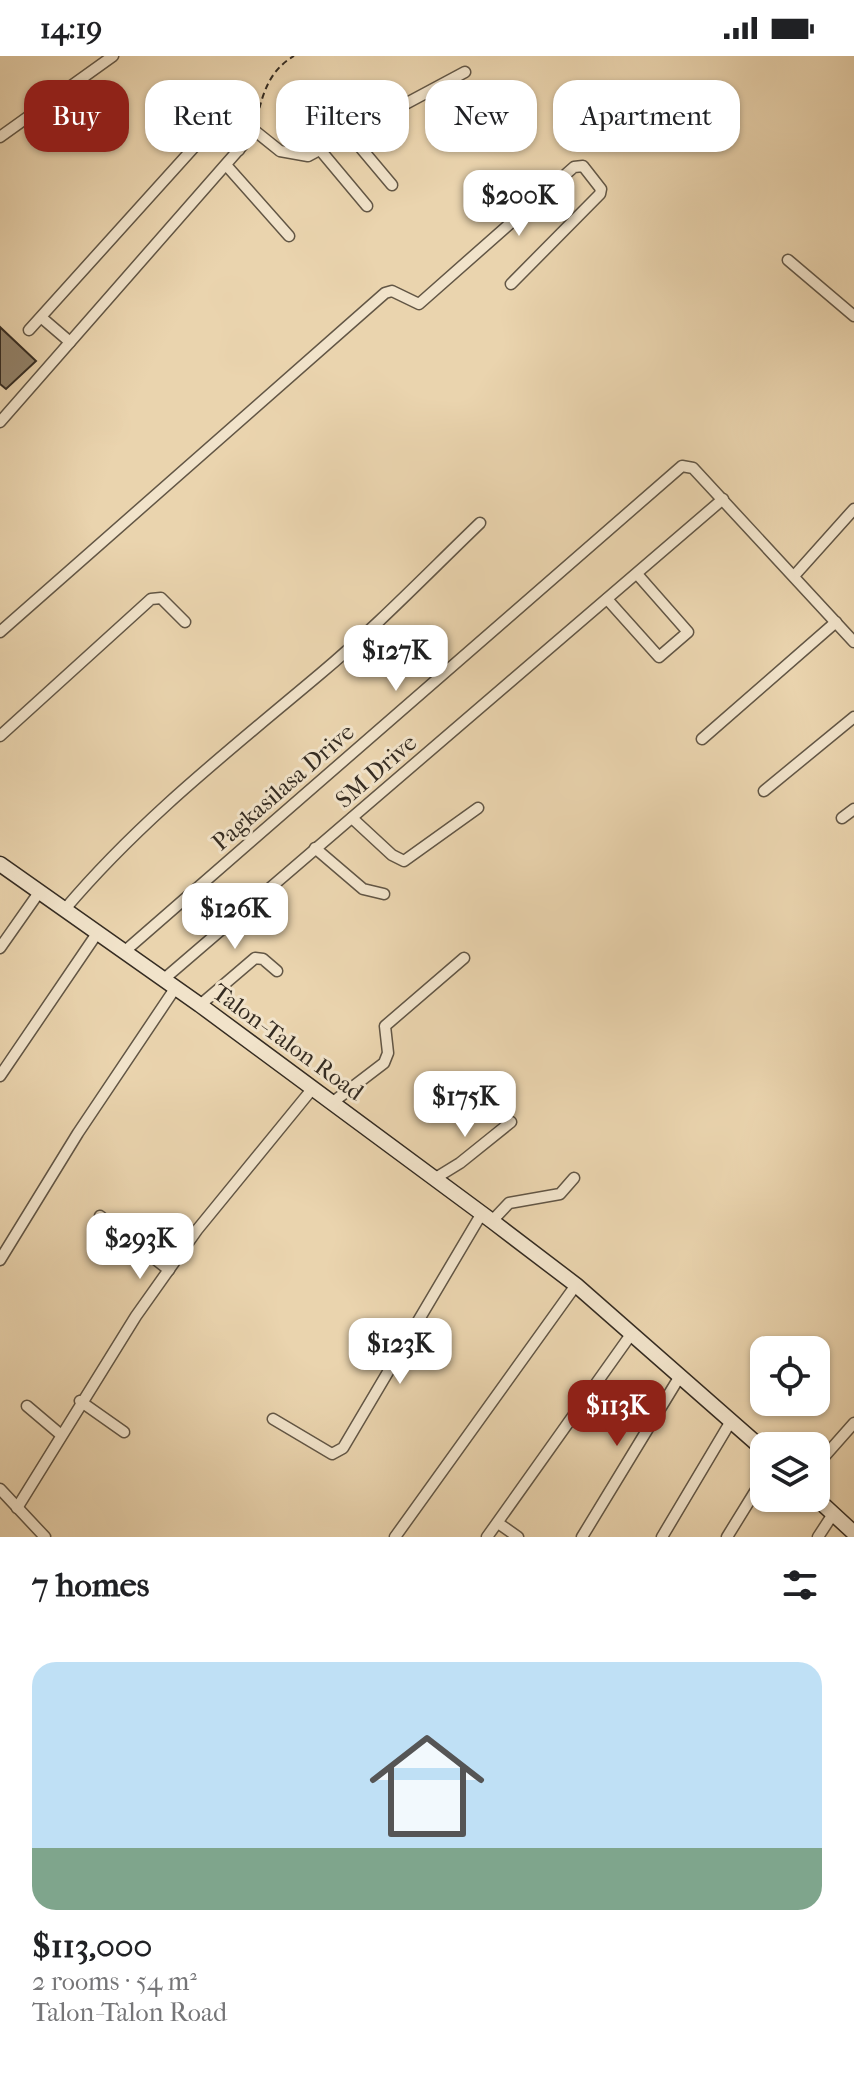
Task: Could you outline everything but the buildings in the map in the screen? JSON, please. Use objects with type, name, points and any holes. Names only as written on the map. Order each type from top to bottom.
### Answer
[{"type":"street","points":[[1,133],[113,56]]},
{"type":"street","points":[[409,103],[465,72]]},
{"type":"street","points":[[29,330],[191,152]]},
{"type":"street","points":[[0,422],[237,152]]},
{"type":"street","points":[[287,152],[308,156],[318,152]]},
{"type":"street","points":[[322,152],[367,206]]},
{"type":"street","points":[[364,152],[392,185]]},
{"type":"street","points":[[226,165],[289,236]]},
{"type":"street","points":[[0,632],[385,293],[392,291],[419,304],[574,167],[583,166],[601,189],[600,194],[511,284]]},
{"type":"street","points":[[788,260],[854,316]]},
{"type":"street","points":[[42,318],[70,342]]},
{"type":"street","name":"Pagkasilasa Drive","points":[[125,951],[685,464],[693,468],[723,499]]},
{"type":"street","points":[[723,499],[854,642]]},
{"type":"street","name":"SM Drive","points":[[0,1260],[170,983],[315,848],[723,499]]},
{"type":"street","points":[[794,576],[854,509]]},
{"type":"street","points":[[65,909],[112,855],[151,818],[322,673],[480,523]]},
{"type":"street","points":[[607,599],[659,657],[688,632],[637,574]]},
{"type":"street","points":[[0,736],[151,599],[161,598],[185,622]]},
{"type":"street","points":[[702,739],[836,622]]},
{"type":"street","points":[[764,791],[854,717]]},
{"type":"street","points":[[352,818],[392,855],[404,861],[478,808]]},
{"type":"street","points":[[842,818],[854,809]]},
{"type":"street","points":[[315,848],[363,889],[384,894]]},
{"type":"street","name":"Talon-Talon Road","points":[[0,864],[333,1102],[576,1285],[750,1438]]},
{"type":"street","points":[[0,948],[40,891]]},
{"type":"street","points":[[0,1076],[98,932]]},
{"type":"street","points":[[200,1005],[255,958],[263,959],[277,971]]},
{"type":"street","points":[[333,1102],[384,1063],[388,1053],[385,1026],[464,958]]},
{"type":"street","points":[[17,1508],[80,1401],[169,1270],[313,1088]]},
{"type":"street","points":[[434,1179],[460,1163],[511,1122]]},
{"type":"street","points":[[273,1419],[332,1454],[343,1448],[487,1217],[509,1203],[560,1194],[574,1178]]},
{"type":"street","points":[[100,1216],[169,1270]]},
{"type":"street","points":[[395,1537],[576,1285]]},
{"type":"street","points":[[487,1537],[632,1333]]},
{"type":"street","points":[[582,1537],[680,1376]]},
{"type":"street","points":[[80,1401],[124,1432]]},
{"type":"street","points":[[27,1406],[60,1434]]},
{"type":"street","points":[[662,1537],[731,1421]]},
{"type":"street","points":[[830,1450],[854,1423]]},
{"type":"street","points":[[0,1489],[45,1537]]},
{"type":"street","points":[[727,1537],[750,1500]]},
{"type":"street","points":[[830,1511],[854,1533]]},
{"type":"street","points":[[818,1537],[833,1514]]},
{"type":"street","points":[[498,1523],[518,1537]]},
{"type":"path","points":[[260,111],[266,86],[277,69],[294,56]]}]
